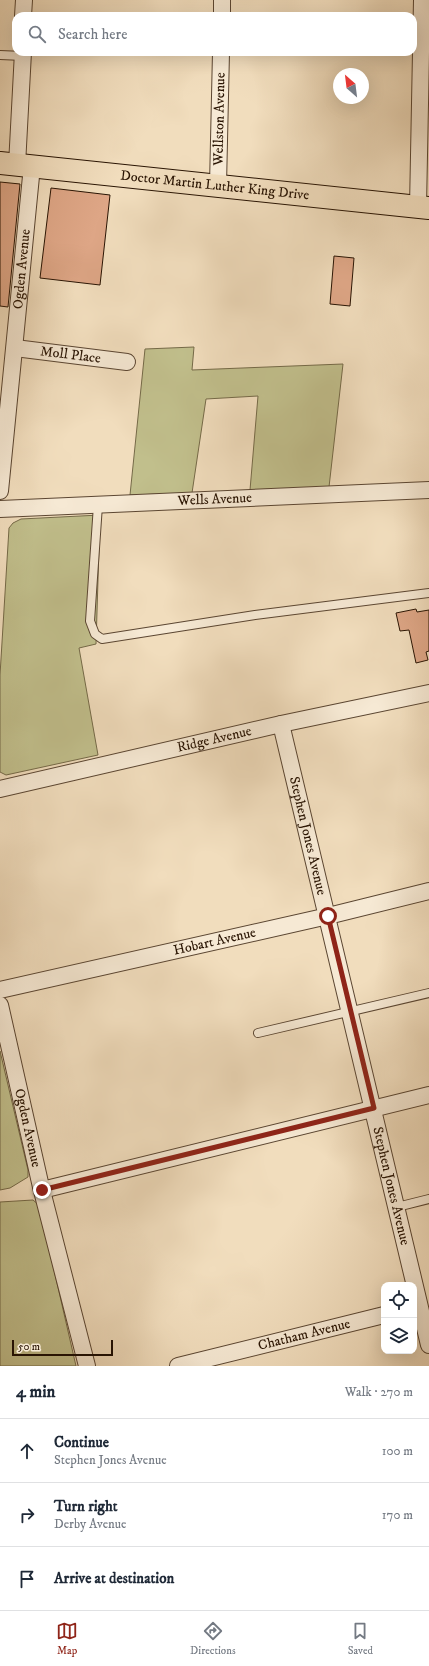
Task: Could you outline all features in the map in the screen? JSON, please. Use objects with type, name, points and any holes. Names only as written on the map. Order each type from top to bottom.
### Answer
[{"type":"main road","name":"Doctor Martin Luther King Drive","points":[[16,165],[424,207]]},
{"type":"street","points":[[23,12],[24,0]]},
{"type":"street","points":[[222,0],[222,12]]},
{"type":"street","points":[[422,0],[424,207]]},
{"type":"street","name":"Ogden Avenue","points":[[0,492],[15,348],[16,165],[23,56]]},
{"type":"street","name":"Wellston Avenue","points":[[218,186],[221,56]]},
{"type":"street","name":"Moll Place","points":[[15,348],[127,362]]},
{"type":"street","name":"Wells Avenue","points":[[0,508],[429,490]]},
{"type":"street","name":"Ridge Avenue","points":[[0,790],[281,724],[429,693]]},
{"type":"street","name":"Stephen Jones Avenue","points":[[281,724],[374,1108],[429,1345]]},
{"type":"street","name":"Hobart Avenue","points":[[0,990],[328,916],[429,891]]},
{"type":"street","name":"Ogden Avenue","points":[[0,1005],[42,1190],[86,1366]]},
{"type":"street","points":[[42,1190],[429,1095]]},
{"type":"street","name":"Chatham Avenue","points":[[178,1366],[381,1316]]},
{"type":"lane","points":[[0,55],[12,54]]},
{"type":"lane","points":[[98,505],[90,621],[95,634],[102,639],[255,615],[429,593]]},
{"type":"lane","points":[[258,1032],[429,993]]},
{"type":"lane","points":[[397,1207],[429,1199]]},
{"type":"shaded area","points":[[194,347],[192,370],[343,364],[329,487],[250,490],[258,396],[206,399],[192,493],[130,495],[145,349]]},
{"type":"shaded area","points":[[100,515],[96,644],[79,648],[98,755],[6,775],[0,772],[0,675],[9,528],[13,523],[21,519]]},
{"type":"shaded area","points":[[0,1051],[28,1170],[28,1177],[10,1188],[0,1190]]},
{"type":"shaded area","points":[[33,1200],[39,1205],[76,1366],[0,1366],[0,1202]]},
{"type":"building","points":[[0,182],[20,184],[8,307],[0,306]]},
{"type":"building","points":[[51,188],[110,195],[100,285],[40,278]]},
{"type":"building","points":[[334,256],[354,258],[350,306],[330,304]]},
{"type":"building","points":[[416,609],[417,612],[429,610],[429,651],[426,652],[428,660],[416,663],[409,630],[400,631],[396,613]]},
{"type":"route","points":[[42,1190],[374,1108],[328,916]]}]
